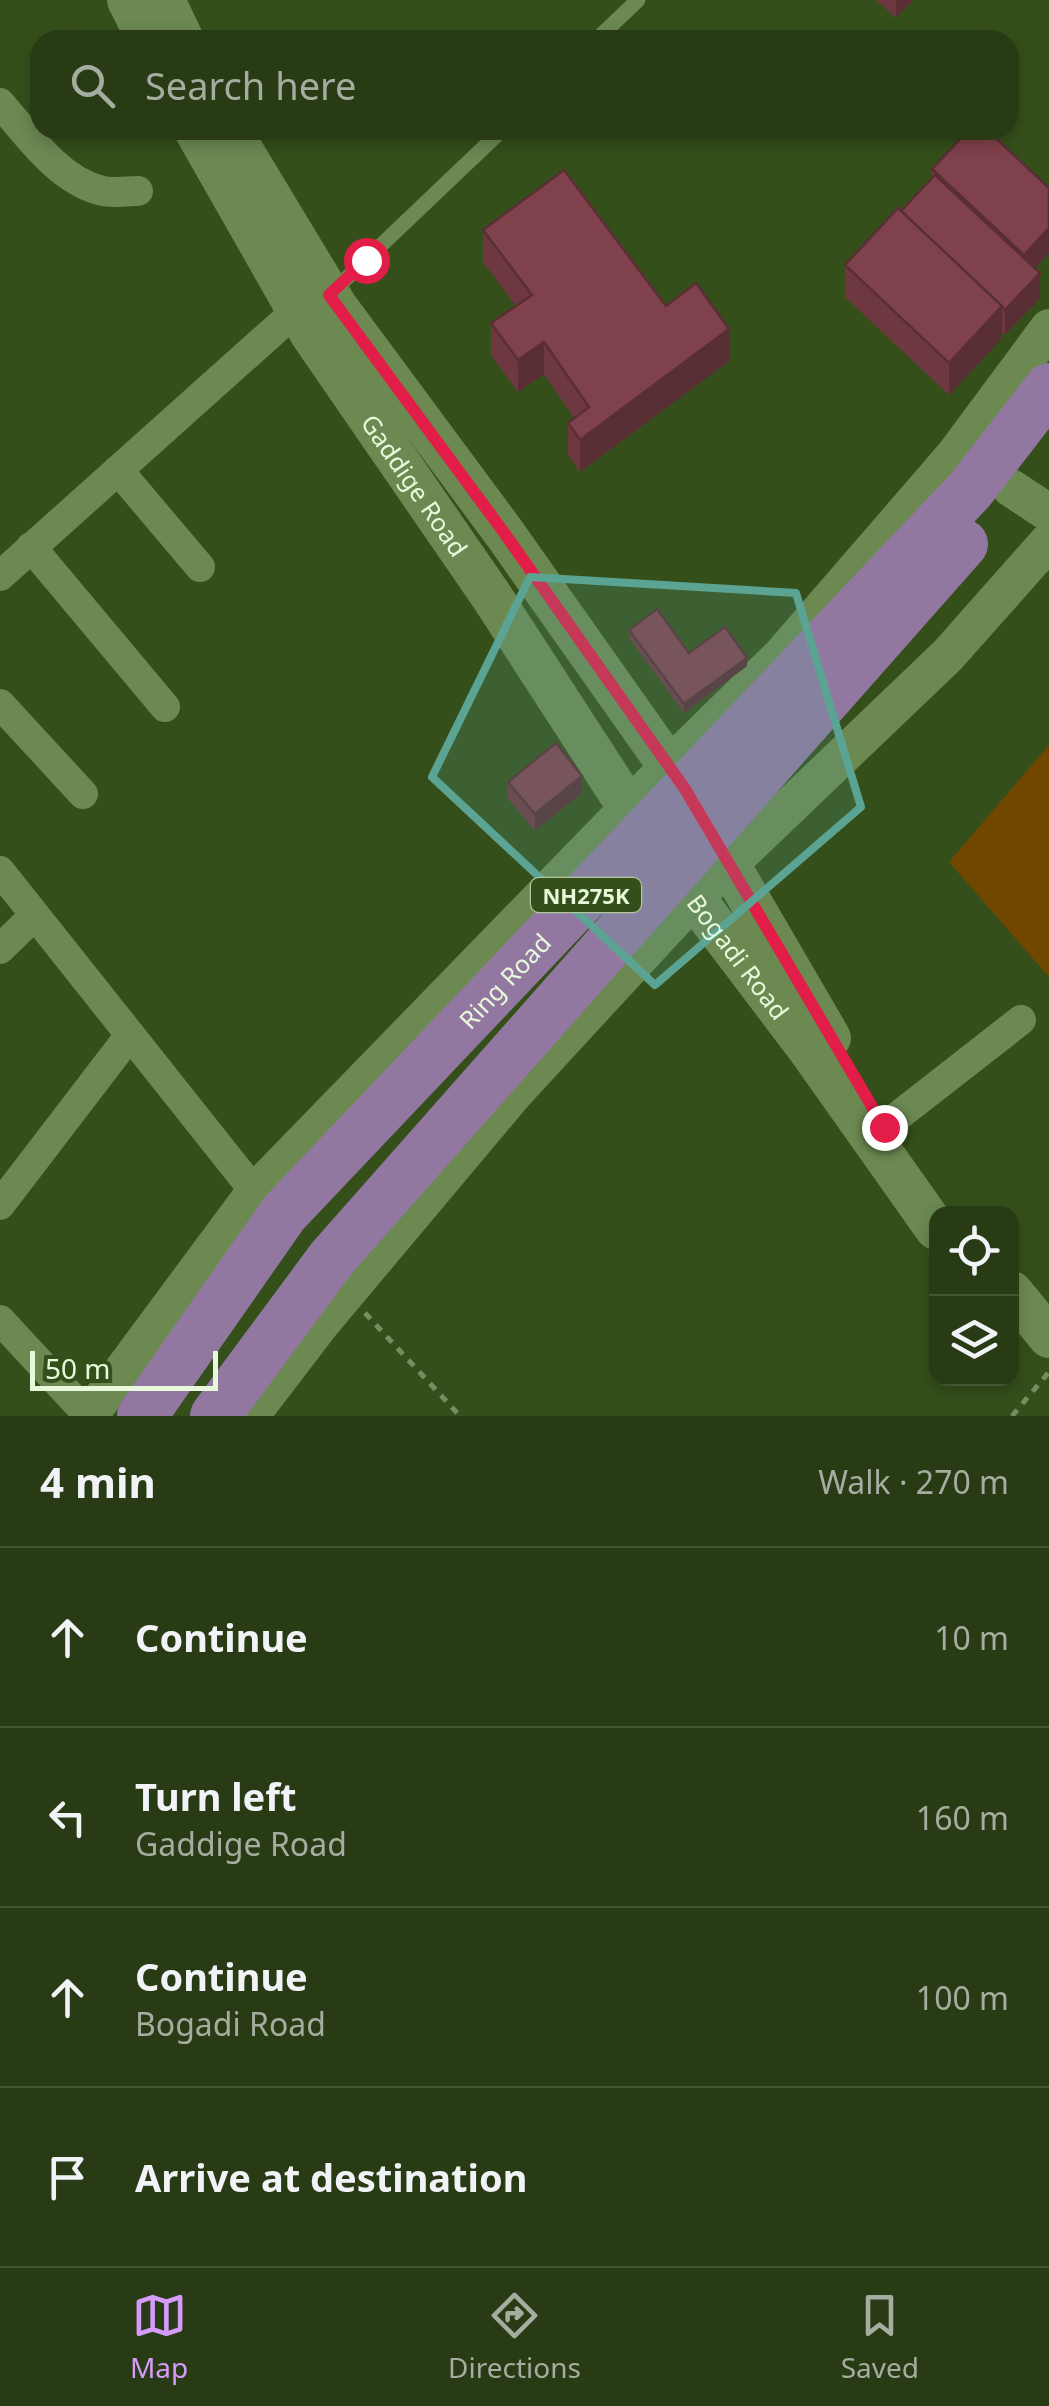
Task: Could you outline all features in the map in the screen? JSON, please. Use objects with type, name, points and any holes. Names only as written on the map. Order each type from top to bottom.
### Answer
[{"type":"highway","name":"Ring Road","points":[[214,1416],[332,1258],[384,1222],[661,852],[677,778],[970,490],[1049,388]]},
{"type":"highway","name":"Ring Road","points":[[142,1416],[356,1111],[661,852],[718,849],[1030,501],[1049,441]]},
{"type":"main road","points":[[128,0],[143,30]]},
{"type":"main road","points":[[164,0],[178,30]]},
{"type":"main road","name":"Gaddige Road","points":[[202,140],[313,303],[492,596],[661,852]]},
{"type":"main road","name":"Gaddige Road","points":[[235,140],[313,303],[505,534],[677,778]]},
{"type":"main road","name":"Bogadi Road","points":[[677,778],[884,1127],[940,1206]]},
{"type":"main road","name":"Bogadi Road","points":[[661,852],[929,1219]]},
{"type":"main road","points":[[1015,1296],[1049,1337]]},
{"type":"main road","points":[[1019,1327],[1049,1364]]},
{"type":"street","points":[[0,103],[30,137]]},
{"type":"street","points":[[33,140],[74,179],[101,191],[138,191]]},
{"type":"street","points":[[0,576],[313,303]]},
{"type":"street","points":[[677,778],[954,456],[1049,328]]},
{"type":"street","points":[[118,470],[200,567]]},
{"type":"street","points":[[718,849],[948,655],[1049,541]]},
{"type":"street","points":[[31,547],[165,708]]},
{"type":"street","points":[[0,704],[84,794]]},
{"type":"street","points":[[0,872],[255,1192]]},
{"type":"street","points":[[0,949],[34,916]]},
{"type":"street","points":[[884,1127],[1021,1020]]},
{"type":"street","points":[[0,1205],[130,1035]]},
{"type":"street","points":[[0,1320],[89,1416],[255,1192],[356,1111]]},
{"type":"street","points":[[250,1416],[346,1293],[384,1222]]},
{"type":"lane","points":[[606,30],[638,0]]},
{"type":"lane","points":[[313,303],[491,140]]},
{"type":"path","points":[[346,1293],[460,1416]]},
{"type":"path","points":[[1012,1416],[1049,1372]]},
{"type":"highlighted area","points":[[530,577],[796,593],[861,807],[655,985],[432,777]]},
{"type":"shaded area","points":[[1049,745],[1049,977],[949,862]]},
{"type":"building","points":[[960,140],[998,140],[1049,188],[1049,228],[1024,255],[932,169]]},
{"type":"building","points":[[564,170],[666,306],[696,283],[729,329],[580,440],[568,423],[589,407],[544,342],[518,360],[491,323],[532,295],[483,230]]},
{"type":"building","points":[[935,175],[1040,273],[1005,310],[901,211]]},
{"type":"building","points":[[898,208],[1002,306],[949,363],[845,265]]},
{"type":"building","points":[[657,609],[689,653],[725,627],[747,658],[684,704],[629,630]]},
{"type":"building","points":[[556,743],[582,776],[535,814],[508,782]]},
{"type":"route","points":[[366,260],[329,295],[505,534],[685,789],[884,1127]]}]
